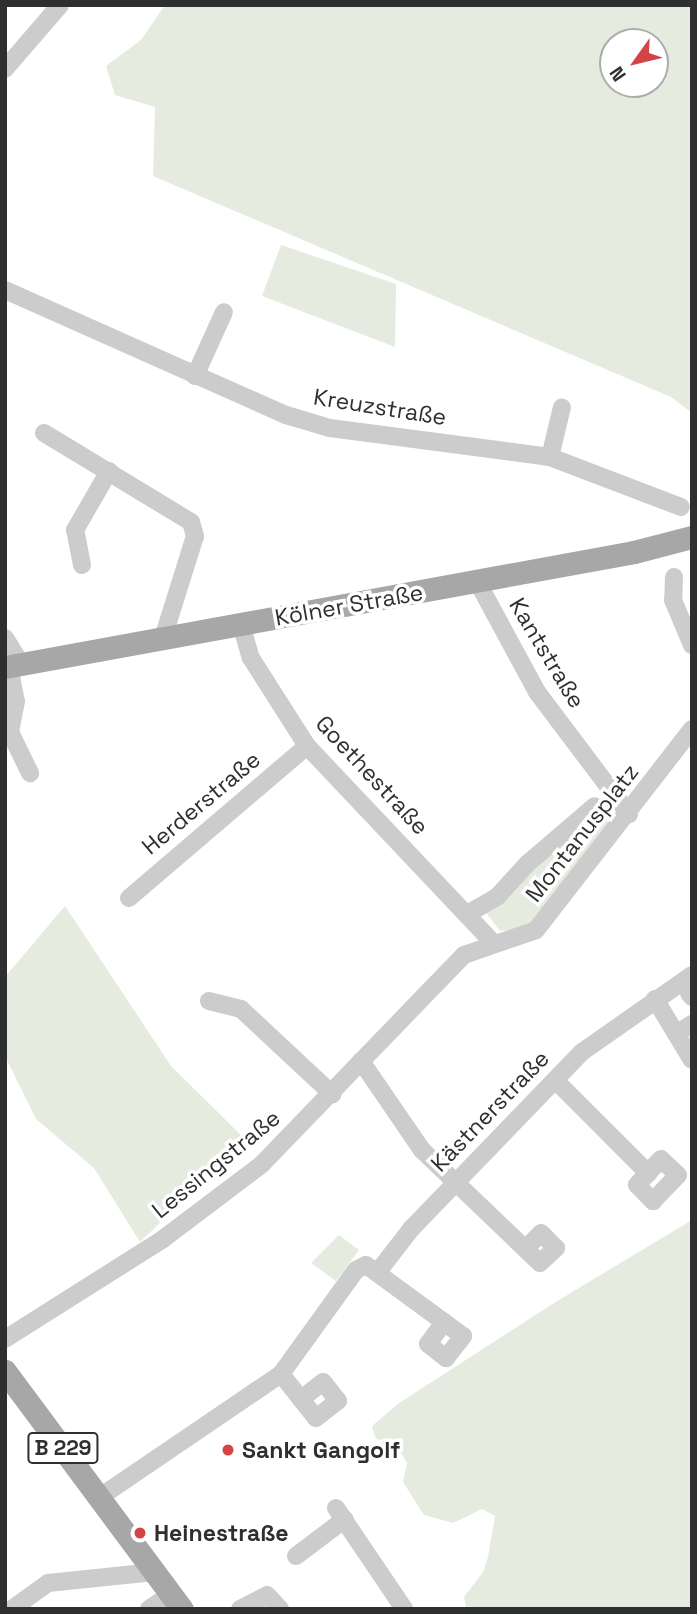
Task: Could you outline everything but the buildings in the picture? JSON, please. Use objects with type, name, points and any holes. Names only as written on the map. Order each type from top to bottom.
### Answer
[{"type":"main road","name":"Kölner Straße","points":[[12,665],[634,552],[692,537]]},
{"type":"main road","name":"B 229","points":[[8,1383],[100,1497],[176,1601]]},
{"type":"street","points":[[5,69],[60,5]]},
{"type":"street","name":"Kreuzstraße","points":[[5,290],[286,415],[330,428],[550,457],[681,507]]},
{"type":"street","points":[[195,376],[225,312]]},
{"type":"street","points":[[550,457],[562,407]]},
{"type":"street","points":[[44,433],[184,515],[194,528],[163,638]]},
{"type":"street","points":[[82,565],[75,530],[109,471]]},
{"type":"street","points":[[674,577],[673,600],[692,645]]},
{"type":"street","name":"Kantstraße","points":[[477,581],[537,692],[629,814]]},
{"type":"street","name":"Goethestraße","points":[[242,624],[251,658],[307,746],[469,913],[493,943]]},
{"type":"street","points":[[5,638],[12,665],[16,701],[10,732],[30,773]]},
{"type":"street","name":"Montanusplatz","points":[[493,943],[536,930],[629,814],[692,729]]},
{"type":"street","name":"Herderstraße","points":[[129,898],[307,746]]},
{"type":"street","points":[[469,913],[497,897],[527,864],[595,806]]},
{"type":"street","name":"Lessingstraße","points":[[5,1339],[163,1239],[262,1164],[457,962],[472,950],[493,943]]},
{"type":"street","name":"Kästnerstraße","points":[[377,1273],[455,1181],[602,1034],[654,999],[689,987]]},
{"type":"street","points":[[654,999],[692,1060]]},
{"type":"street","points":[[209,1001],[250,1016],[332,1094]]},
{"type":"street","points":[[676,1034],[692,1024]]},
{"type":"street","points":[[361,1061],[422,1150],[526,1248]]},
{"type":"street","points":[[555,1080],[648,1173]]},
{"type":"street","points":[[100,1497],[281,1374],[356,1270],[366,1265],[444,1322]]},
{"type":"street","points":[[281,1374],[301,1399]]},
{"type":"street","points":[[296,1556],[341,1514],[404,1609]]},
{"type":"street","points":[[12,1609],[48,1583],[154,1572]]},
{"type":"street","points":[[240,1609],[267,1595],[280,1609]]},
{"type":"street","points":[[149,1609],[176,1601]]},
{"type":"shaded area","points":[[165,5],[692,5],[692,413],[671,397],[153,176],[155,107],[115,95],[106,66],[141,40]]},
{"type":"shaded area","points":[[281,245],[396,284],[395,347],[262,296]]},
{"type":"shaded area","points":[[599,809],[611,827],[536,920],[521,929],[500,931],[484,910]]},
{"type":"shaded area","points":[[65,906],[171,1066],[246,1140],[140,1242],[94,1168],[36,1119],[5,1056],[5,977]]},
{"type":"shaded area","points":[[692,1220],[692,1609],[466,1607],[464,1597],[483,1572],[488,1557],[495,1516],[482,1509],[453,1523],[424,1515],[403,1482],[407,1463],[395,1442],[376,1439],[372,1426],[399,1403],[554,1303]]},
{"type":"shaded area","points":[[339,1235],[359,1250],[336,1281],[311,1263]]},
{"type":"place","name":"Sankt Gangolf","points":[[228,1450]]},
{"type":"place","name":"Heinestraße","points":[[140,1533]]}]
